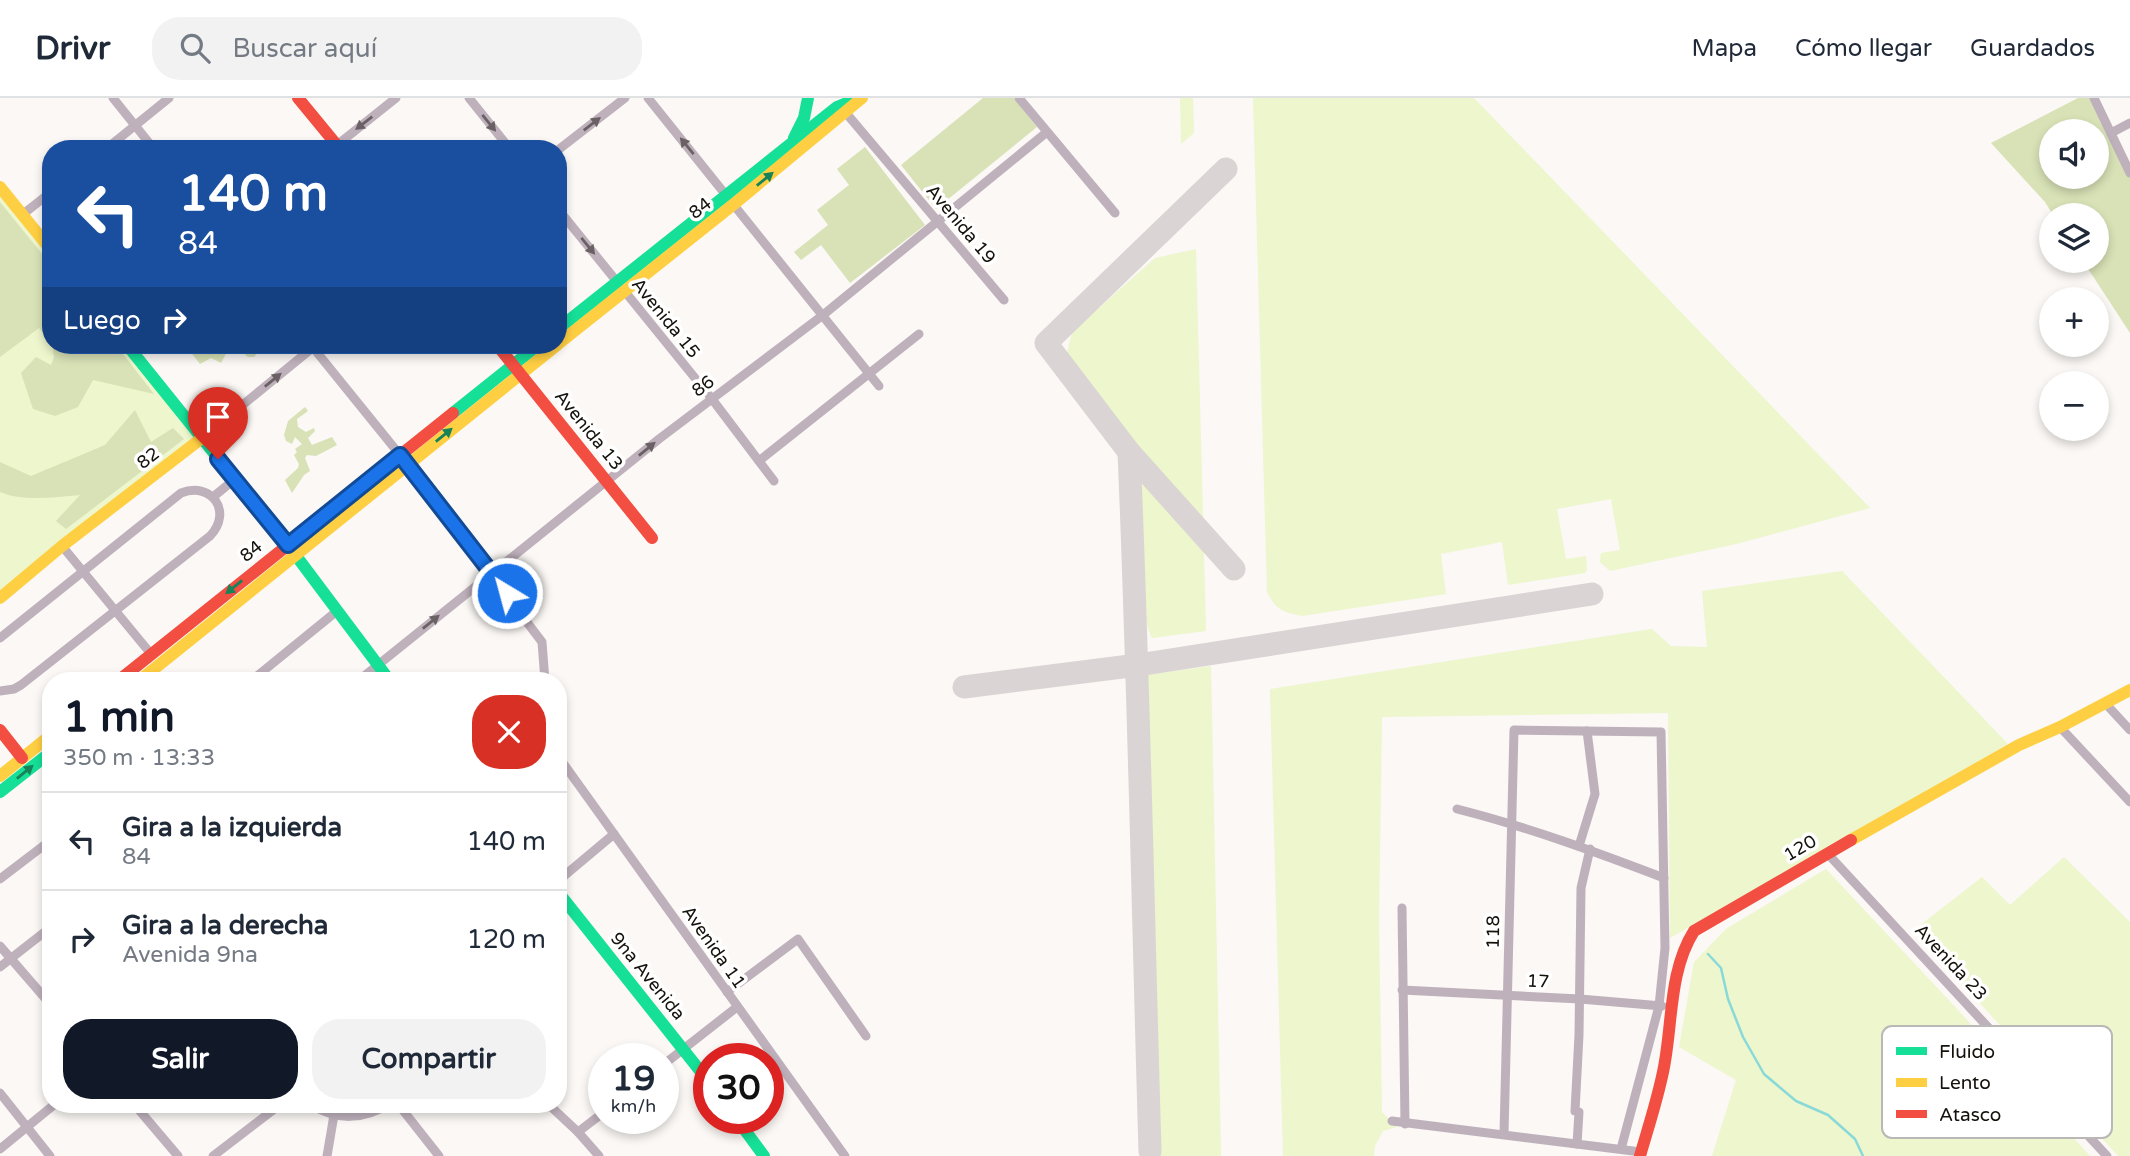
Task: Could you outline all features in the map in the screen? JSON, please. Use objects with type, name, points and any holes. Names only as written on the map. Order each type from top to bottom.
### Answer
[{"type":"main road","points":[[298,98],[331,140]]},
{"type":"main road","points":[[790,144],[804,118],[808,98]]},
{"type":"main road","name":"84","points":[[730,199],[790,144],[843,103],[862,98]]},
{"type":"main road","name":"84","points":[[567,336],[620,287],[730,199],[843,103]]},
{"type":"main road","points":[[0,187],[42,239]]},
{"type":"main road","name":"84","points":[[567,323],[620,287]]},
{"type":"main road","points":[[134,354],[291,550],[384,672]]},
{"type":"main road","name":"Avenida 13","points":[[504,354],[652,538]]},
{"type":"main road","name":"84","points":[[517,369],[530,354]]},
{"type":"main road","name":"84","points":[[129,672],[291,550],[517,369],[542,354]]},
{"type":"main road","name":"82","points":[[0,598],[62,546],[202,438]]},
{"type":"main road","name":"84","points":[[149,672],[291,550]]},
{"type":"main road","name":"120","points":[[1641,1154],[1663,1073],[1681,958],[1694,931],[2019,745],[2130,690]]},
{"type":"main road","points":[[0,730],[22,758]]},
{"type":"main road","points":[[0,776],[42,742]]},
{"type":"main road","points":[[0,792],[42,759]]},
{"type":"main road","name":"9na Avenida","points":[[567,903],[693,1060]]},
{"type":"main road","points":[[748,1134],[764,1156]]},
{"type":"street","points":[[113,98],[147,140]]},
{"type":"street","points":[[117,140],[169,98]]},
{"type":"street","points":[[345,140],[396,98]]},
{"type":"street","points":[[469,98],[503,140]]},
{"type":"street","points":[[567,143],[625,98]]},
{"type":"street","points":[[648,98],[879,386]]},
{"type":"street","points":[[1019,98],[1115,213]]},
{"type":"street","points":[[2094,98],[2130,173]]},
{"type":"street","name":"Avenida 19","points":[[843,103],[892,170],[1003,300]]},
{"type":"street","points":[[2111,133],[2130,124]]},
{"type":"street","name":"86","points":[[369,672],[607,480],[823,315],[1047,132]]},
{"type":"street","points":[[22,215],[42,199]]},
{"type":"street","name":"Avenida 15","points":[[567,220],[712,399],[774,481]]},
{"type":"street","points":[[759,461],[919,334]]},
{"type":"street","name":"82","points":[[202,438],[303,354]]},
{"type":"street","points":[[319,354],[492,573],[542,642],[544,672]]},
{"type":"street","points":[[213,497],[235,479]]},
{"type":"street","points":[[0,638],[181,494],[197,490],[213,497],[220,513],[216,530],[210,536],[20,685],[14,689],[0,691]]},
{"type":"street","points":[[62,546],[151,654]]},
{"type":"street","points":[[262,672],[337,611]]},
{"type":"street","points":[[2105,703],[2130,730]]},
{"type":"street","points":[[2060,727],[2130,802]]},
{"type":"street","name":"118","points":[[1504,1134],[1514,730],[1587,731]]},
{"type":"street","points":[[1579,846],[1595,794],[1587,731],[1661,732],[1665,948],[1659,1006],[1621,1149]]},
{"type":"street","name":"Avenida 11","points":[[567,769],[845,1156]]},
{"type":"street","points":[[1457,808],[1590,849],[1664,878]]},
{"type":"street","points":[[567,873],[614,834]]},
{"type":"street","points":[[0,879],[42,847]]},
{"type":"street","points":[[1577,1144],[1579,1112],[1575,1111],[1581,888],[1590,849]]},
{"type":"street","name":"Avenida 23","points":[[1827,853],[1987,1026]]},
{"type":"street","points":[[1402,908],[1405,1124]]},
{"type":"street","points":[[0,967],[42,934]]},
{"type":"street","points":[[727,992],[798,939],[866,1036]]},
{"type":"street","points":[[0,946],[42,995]]},
{"type":"street","name":"17","points":[[1402,990],[1580,999],[1673,1007]]},
{"type":"street","points":[[679,1052],[737,1006]]},
{"type":"street","points":[[0,1093],[50,1156]]},
{"type":"street","points":[[0,1149],[44,1113]]},
{"type":"street","points":[[142,1113],[178,1156]]},
{"type":"street","points":[[213,1156],[269,1113]]},
{"type":"street","points":[[330,1113],[355,1117],[372,1113]]},
{"type":"street","points":[[405,1113],[439,1156]]},
{"type":"street","points":[[558,1113],[599,1156]]},
{"type":"street","points":[[327,1156],[334,1115]]},
{"type":"street","points":[[1392,1121],[1621,1149],[1641,1154]]},
{"type":"street","points":[[578,1132],[588,1124]]},
{"type":"street","name":"Avenida 23","points":[[2090,1138],[2107,1156]]},
{"type":"green space","points":[[983,98],[1014,98],[1037,127],[936,209],[901,165]]},
{"type":"green space","points":[[1180,98],[1193,98],[1194,133],[1181,144]]},
{"type":"green space","points":[[1253,98],[1474,98],[1870,508],[1736,544],[1610,571],[1600,562],[1601,553],[1620,550],[1611,499],[1557,509],[1566,559],[1586,556],[1585,573],[1508,585],[1502,542],[1441,554],[1446,594],[1302,616],[1280,609],[1267,592]]},
{"type":"green space","points":[[2078,98],[2094,98],[2104,119],[2039,119],[2039,189],[2109,189],[2109,129],[2130,173],[2130,333],[2109,301],[2109,287],[2100,287],[2091,273],[2109,273],[2109,203],[2045,202],[1991,143]]},
{"type":"green space","points":[[865,147],[925,225],[850,283],[821,245],[801,260],[794,252],[828,225],[817,210],[849,185],[837,169]]},
{"type":"green space","points":[[0,187],[42,239],[42,354],[134,354],[202,438],[0,598]]},
{"type":"green space","points":[[0,202],[42,254],[42,331],[39,328],[0,357]]},
{"type":"green space","points":[[1196,249],[1206,631],[1152,638],[1142,613],[1133,439],[1070,364],[1067,353],[1072,332],[1155,258]]},
{"type":"green space","points":[[54,354],[123,354],[154,394],[93,380],[78,407],[55,416],[33,409],[21,373],[36,357],[51,365]]},
{"type":"green space","points":[[192,354],[226,354],[221,363],[211,358],[200,364]]},
{"type":"green space","points":[[305,407],[308,411],[297,419],[298,427],[306,432],[314,428],[315,431],[308,438],[312,445],[332,437],[337,445],[316,456],[307,455],[305,458],[310,471],[304,475],[292,493],[285,480],[298,468],[295,449],[302,444],[295,437],[292,444],[286,441],[284,435],[288,421]]},
{"type":"green space","points":[[135,410],[151,442],[173,428],[184,439],[66,529],[56,521],[80,495],[29,498],[0,492],[0,462],[31,476],[105,445]]},
{"type":"green space","points":[[1842,571],[2008,744],[1670,938],[1668,713],[1382,717],[1379,921],[1382,1112],[1397,1127],[1383,1131],[1375,1146],[1374,1156],[1283,1156],[1270,689],[1652,629],[1671,646],[1707,647],[1702,591]]},
{"type":"green space","points":[[1211,666],[1221,1156],[1156,1156],[1150,1006],[1145,675]]},
{"type":"green space","points":[[2064,857],[2130,922],[2130,1156],[2118,1156],[2102,1138],[2112,1138],[2112,1026],[2001,1026],[1914,930],[1982,877],[2010,905]]},
{"type":"green space","points":[[1826,869],[1972,1026],[1882,1026],[1882,1138],[2074,1138],[2090,1156],[1712,1156],[1736,1080],[1679,1047],[1694,962],[1726,929]]},
{"type":"waterway","points":[[1708,954],[1721,968],[1728,999],[1743,1037],[1764,1074],[1796,1101],[1828,1115],[1855,1139],[1863,1156]]},
{"type":"taxiway","points":[[1226,169],[1046,343],[1129,452],[1234,569]]},
{"type":"taxiway","points":[[1129,452],[1150,1151]]},
{"type":"taxiway","points":[[964,687],[1138,665],[1592,594]]},
{"type":"traffic: fast","points":[[794,138],[804,118],[808,98]]},
{"type":"traffic: fast","points":[[567,322],[837,107],[854,100]]},
{"type":"traffic: fast","points":[[134,354],[288,545],[383,672]]},
{"type":"traffic: fast","points":[[453,413],[527,354]]},
{"type":"traffic: fast","points":[[0,792],[42,759]]},
{"type":"traffic: fast","points":[[567,903],[693,1062]]},
{"type":"traffic: fast","points":[[748,1134],[764,1156]]},
{"type":"traffic: slow","points":[[567,337],[862,98]]},
{"type":"traffic: slow","points":[[0,187],[42,239]]},
{"type":"traffic: slow","points":[[150,672],[546,354]]},
{"type":"traffic: slow","points":[[0,598],[62,546],[202,438]]},
{"type":"traffic: slow","points":[[1851,840],[2019,745],[2130,690]]},
{"type":"traffic: slow","points":[[0,776],[42,742]]},
{"type":"traffic: jam","points":[[298,98],[333,140]]},
{"type":"traffic: jam","points":[[504,354],[652,538]]},
{"type":"traffic: jam","points":[[129,672],[453,413]]},
{"type":"traffic: jam","points":[[0,730],[22,758]]},
{"type":"traffic: jam","points":[[1640,1156],[1663,1072],[1675,982],[1694,931],[1851,840]]},
{"type":"route","points":[[218,459],[288,545],[400,455],[507,593]]}]
